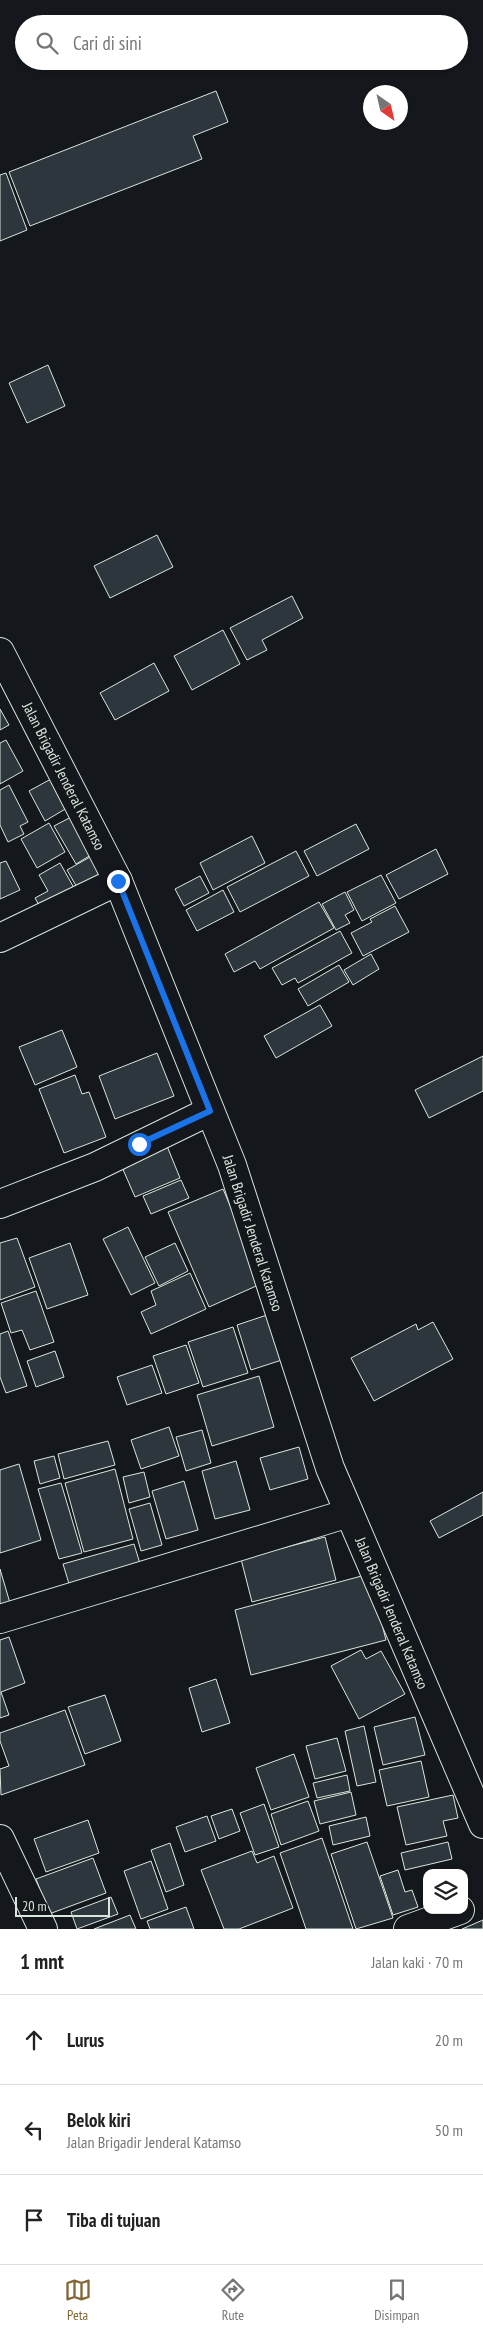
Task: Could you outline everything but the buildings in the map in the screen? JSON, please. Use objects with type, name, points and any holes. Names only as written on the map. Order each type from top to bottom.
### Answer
[{"type":"main road","name":"Jalan Brigadir Jenderal Katamso","points":[[0,652],[118,881],[232,1165],[330,1468],[483,1824]]},
{"type":"main road","points":[[0,938],[118,881]]},
{"type":"main road","points":[[0,1204],[95,1167],[210,1111]]},
{"type":"main road","points":[[0,1619],[348,1513]]},
{"type":"main road","points":[[0,1839],[43,1929]]},
{"type":"main road","points":[[468,1908],[483,1902]]},
{"type":"main road","points":[[408,1929],[449,1914]]},
{"type":"route","points":[[118,881],[210,1111],[139,1144]]}]
